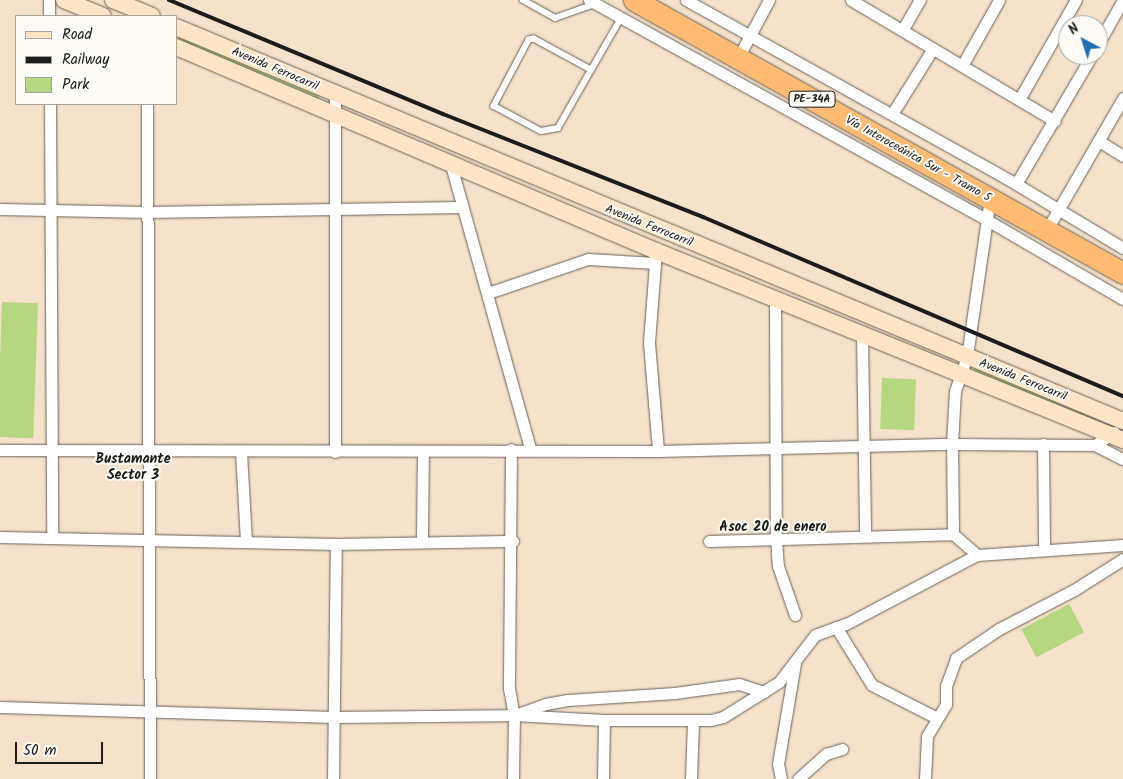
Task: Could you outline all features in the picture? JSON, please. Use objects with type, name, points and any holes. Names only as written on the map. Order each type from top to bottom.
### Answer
[{"type":"highway","name":"Vía Interoceánica Sur - Tramo 5","points":[[634,0],[738,58],[988,210],[1046,231],[1123,273]]},
{"type":"main road","points":[[64,0],[101,15]]},
{"type":"main road","points":[[112,0],[149,15]]},
{"type":"main road","name":"Avenida Ferrocarril","points":[[178,28],[335,95],[1122,421]]},
{"type":"main road","name":"Avenida Ferrocarril","points":[[178,48],[335,117],[451,165],[656,257],[775,299],[862,336],[1117,438]]},
{"type":"street","points":[[49,0],[50,15]]},
{"type":"street","points":[[686,0],[1016,184],[1123,248]]},
{"type":"street","points":[[738,58],[769,0]]},
{"type":"street","points":[[851,0],[903,29],[932,50],[963,64],[1055,121]]},
{"type":"street","points":[[903,29],[920,0]]},
{"type":"street","points":[[963,64],[999,0]]},
{"type":"street","points":[[1020,98],[1076,0]]},
{"type":"street","points":[[1108,26],[1123,0]]},
{"type":"street","points":[[593,2],[988,210],[1123,299]]},
{"type":"street","points":[[892,114],[932,50]]},
{"type":"street","points":[[1016,184],[1086,65]]},
{"type":"street","points":[[335,95],[333,209],[335,452]]},
{"type":"street","points":[[1046,231],[1123,98]]},
{"type":"street","points":[[50,105],[52,538]]},
{"type":"street","points":[[147,105],[151,453],[150,779]]},
{"type":"street","points":[[1098,141],[1123,156]]},
{"type":"street","points":[[451,165],[461,207],[488,294],[530,448]]},
{"type":"street","points":[[0,209],[147,212],[461,207]]},
{"type":"street","points":[[954,534],[952,444],[955,391],[967,356],[988,210]]},
{"type":"street","points":[[488,294],[588,259],[656,257],[649,343],[658,451]]},
{"type":"street","points":[[775,299],[774,450],[776,539],[778,566],[795,615]]},
{"type":"street","points":[[862,336],[865,536]]},
{"type":"street","points":[[0,450],[151,453],[423,451],[530,448],[658,451],[774,450],[952,444],[1095,445],[1117,438],[1122,421]]},
{"type":"street","points":[[1043,444],[1044,548]]},
{"type":"street","points":[[1095,445],[1123,459]]},
{"type":"street","points":[[511,449],[513,541],[509,688],[514,715],[513,779]]},
{"type":"street","points":[[422,540],[423,451]]},
{"type":"street","points":[[240,452],[246,541]]},
{"type":"street","points":[[710,541],[954,534],[977,555]]},
{"type":"street","points":[[0,537],[336,544],[422,540],[513,541]]},
{"type":"street","points":[[333,779],[336,544]]},
{"type":"street","points":[[0,707],[333,717],[514,715],[604,720],[693,720],[723,717],[779,682],[815,635],[836,627],[977,555],[1044,548],[1123,545]]},
{"type":"street","points":[[925,779],[927,736],[946,704],[946,686],[956,658],[999,629],[1074,590],[1123,559]]},
{"type":"street","points":[[836,627],[872,685],[937,718]]},
{"type":"street","points":[[781,779],[778,764],[796,660]]},
{"type":"street","points":[[514,715],[545,704],[568,700],[675,693],[739,684],[764,692]]},
{"type":"street","points":[[603,779],[604,720]]},
{"type":"street","points":[[691,779],[693,720]]},
{"type":"street","points":[[798,779],[826,754],[842,749]]},
{"type":"lane","points":[[523,0],[555,18],[593,2]]},
{"type":"lane","points":[[591,70],[534,39],[529,40],[494,106],[541,131],[552,131],[558,128],[621,18]]},
{"type":"green space","points":[[182,37],[320,96],[318,100],[180,42]]},
{"type":"green space","points":[[2,302],[38,303],[33,438],[0,437]]},
{"type":"green space","points":[[975,366],[1101,418],[1100,422],[972,370]]},
{"type":"green space","points":[[882,378],[916,379],[914,430],[880,429]]},
{"type":"green space","points":[[1069,604],[1084,632],[1036,658],[1021,629]]},
{"type":"railway","points":[[169,0],[443,114],[703,217],[1123,396]]},
{"type":"district","name":"Bustamante Sector 3","points":[[133,468]]},
{"type":"district","name":"Asoc 20 de enero","points":[[773,527]]}]
